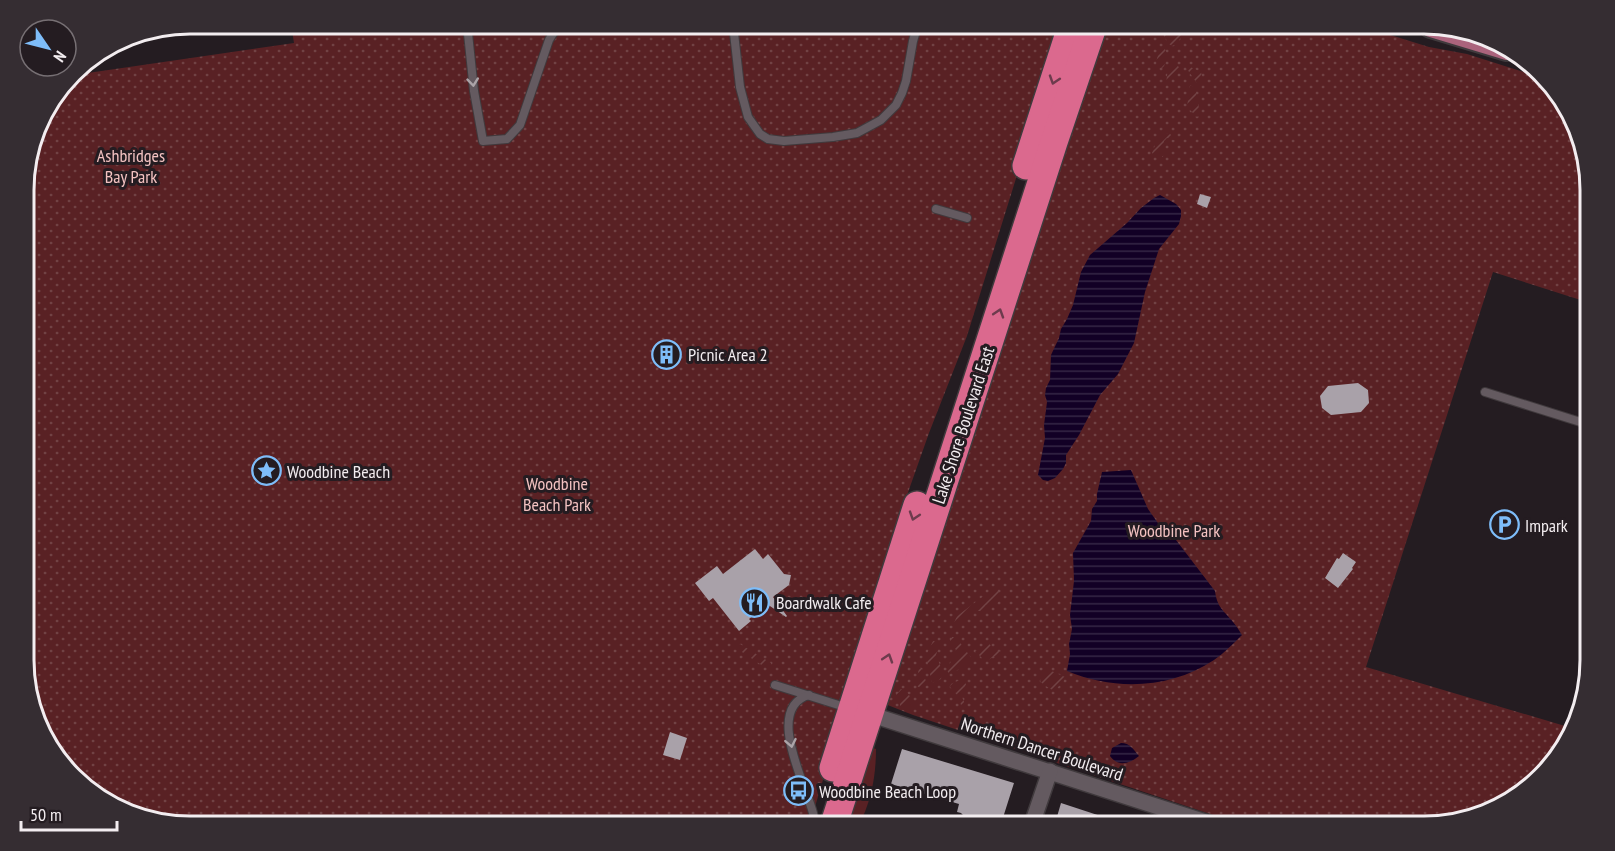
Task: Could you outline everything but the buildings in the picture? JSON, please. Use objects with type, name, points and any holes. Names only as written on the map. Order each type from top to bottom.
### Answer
[{"type":"highway","name":"Lake Shore Boulevard East","points":[[836,816],[860,711],[1069,35]]},
{"type":"highway","name":"Lake Shore Boulevard East","points":[[819,816],[860,711],[1090,35]]},
{"type":"street","name":"Northern Dancer Boulevard","points":[[860,711],[1187,816]]},
{"type":"street","points":[[1035,816],[1050,771]]},
{"type":"lane","points":[[468,35],[474,91],[483,141],[507,139],[520,125],[552,35]]},
{"type":"lane","points":[[733,35],[740,87],[748,117],[760,134],[768,139],[784,141],[833,138],[857,133],[881,120],[896,105],[902,93],[915,35]]},
{"type":"lane","points":[[936,209],[967,218]]},
{"type":"lane","points":[[1485,392],[1580,422]]},
{"type":"lane","points":[[775,685],[860,711]]},
{"type":"lane","points":[[809,695],[796,703],[790,711],[788,723],[791,744],[813,816]]},
{"type":"green space","name":"Woodbine Beach Park","points":[[293,35],[1061,35],[967,336],[929,433],[888,549],[891,567],[812,816],[170,815],[131,805],[104,790],[80,771],[55,738],[46,720],[36,681],[34,660],[35,181],[46,131],[61,104],[88,73],[294,43]]},
{"type":"green space","name":"Woodbine Park","points":[[1100,35],[1390,35],[1429,47],[1467,54],[1527,73],[1535,80],[1560,113],[1575,150],[1580,191],[1580,300],[1493,272],[1366,667],[1565,726],[1554,747],[1527,778],[1511,790],[1474,808],[1434,816],[1216,816],[885,704]]},
{"type":"green space","points":[[1163,35],[1181,35],[1177,43],[1172,46]]},
{"type":"green space","points":[[1164,47],[1168,56],[1162,68],[1157,66],[1157,61]]},
{"type":"green space","points":[[1173,60],[1182,71],[1166,84],[1168,68]]},
{"type":"green space","points":[[1186,65],[1201,72],[1200,85],[1196,82]]},
{"type":"green space","points":[[1192,85],[1196,92],[1200,114],[1197,117],[1187,107]]},
{"type":"green space","points":[[1162,132],[1175,138],[1174,140],[1167,138],[1164,141],[1163,157],[1158,157],[1152,153]]},
{"type":"green space","points":[[993,589],[999,592],[999,601],[996,604],[986,605],[982,611],[967,614],[958,629],[954,623],[957,616]]},
{"type":"green space","points":[[952,637],[956,637],[972,659],[968,665],[949,674],[947,670],[956,650],[950,641]]},
{"type":"green space","points":[[933,641],[940,644],[936,655],[942,670],[941,679],[932,683],[926,656]]},
{"type":"green space","points":[[988,642],[994,650],[1002,652],[984,660],[975,651],[982,649]]},
{"type":"green space","points":[[740,644],[771,663],[770,668],[763,666],[736,648]]},
{"type":"green space","points":[[919,668],[922,668],[927,685],[920,688],[913,683],[917,678]]},
{"type":"green space","points":[[1047,669],[1065,677],[1054,691],[1040,681]]},
{"type":"green space","points":[[962,679],[966,684],[962,697],[965,704],[961,705],[957,694],[950,687],[951,684]]},
{"type":"green space","points":[[901,689],[908,694],[911,700],[912,706],[905,711],[900,708],[900,701],[896,695]]},
{"type":"green space","points":[[871,747],[876,749],[875,769],[866,808],[863,816],[848,816]]},
{"type":"shaded area","points":[[1160,195],[1176,204],[1181,210],[1181,216],[1179,224],[1159,249],[1145,292],[1134,343],[1118,374],[1100,395],[1066,455],[1063,469],[1055,478],[1048,481],[1043,480],[1038,475],[1045,438],[1047,402],[1045,395],[1050,380],[1051,355],[1073,305],[1081,272],[1090,255],[1141,208]]},
{"type":"shaded area","points":[[1131,470],[1148,509],[1170,540],[1176,540],[1215,591],[1219,605],[1242,635],[1218,657],[1197,670],[1179,677],[1142,684],[1104,682],[1067,671],[1072,629],[1070,615],[1074,581],[1073,553],[1091,521],[1102,472]]},
{"type":"shaded area","points":[[1121,743],[1129,745],[1139,756],[1124,763],[1116,762],[1110,756],[1112,748]]},
{"type":"place","name":"Picnic Area 2","points":[[667,354]]},
{"type":"place","name":"Woodbine Beach","points":[[266,471]]},
{"type":"place","name":"Impark","points":[[1504,525]]},
{"type":"place","name":"Boardwalk Cafe","points":[[755,602]]},
{"type":"place","name":"Woodbine Beach Loop","points":[[798,791]]},
{"type":"park label","name":"Ashbridges Bay Park","points":[[131,165]]}]
